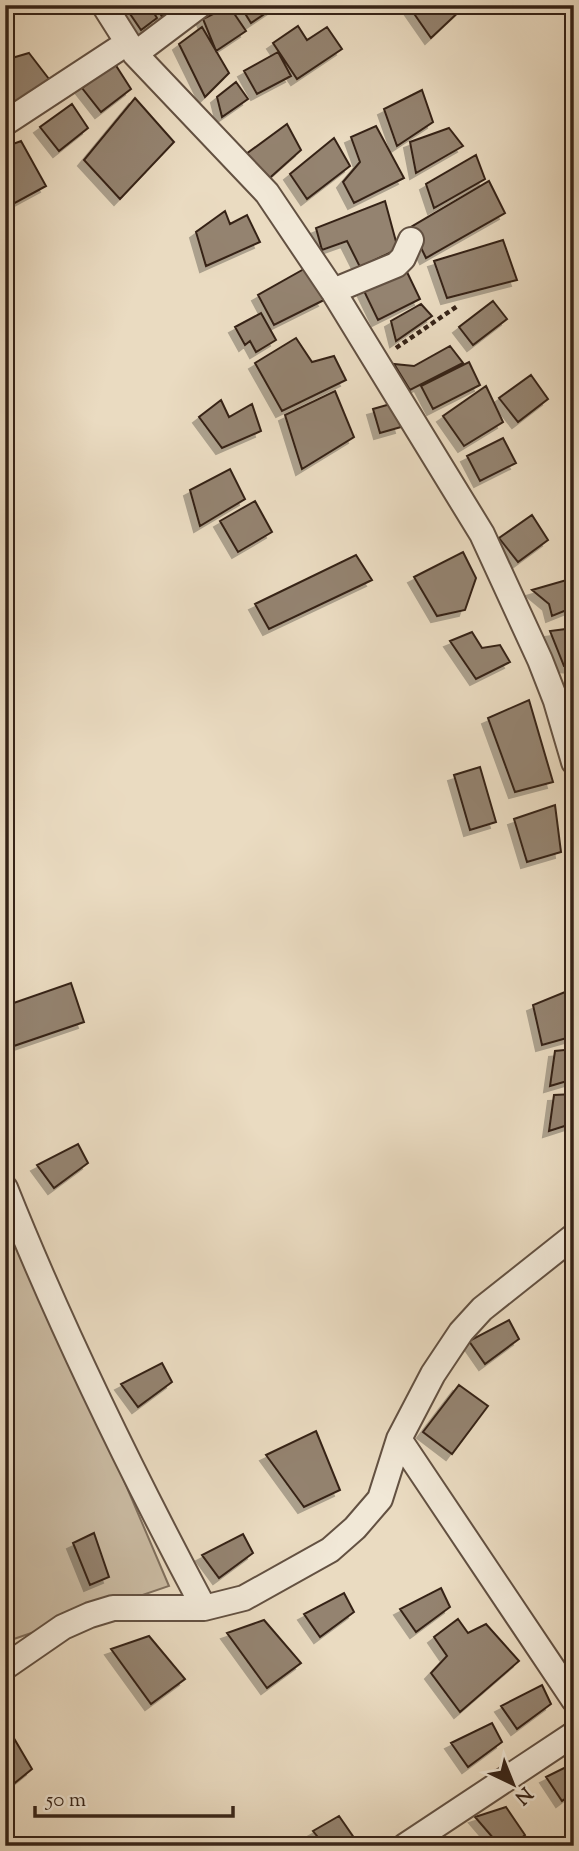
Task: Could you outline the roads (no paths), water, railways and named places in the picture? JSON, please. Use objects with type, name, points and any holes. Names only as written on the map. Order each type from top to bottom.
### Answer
[{"type":"street","points":[[104,5],[131,48],[267,193],[333,291],[374,363],[482,534],[565,701],[574,762]]},
{"type":"street","points":[[5,123],[200,5]]},
{"type":"street","points":[[333,291],[396,265],[403,258],[411,240]]},
{"type":"street","points":[[5,1188],[98,1403],[204,1608]]},
{"type":"street","points":[[5,1667],[63,1627],[101,1611],[113,1608],[204,1608],[244,1598],[330,1550],[355,1528],[380,1499],[399,1439],[433,1374],[461,1332],[482,1309],[574,1236]]},
{"type":"street","points":[[399,1439],[574,1700]]},
{"type":"street","points":[[405,1846],[574,1734]]}]
